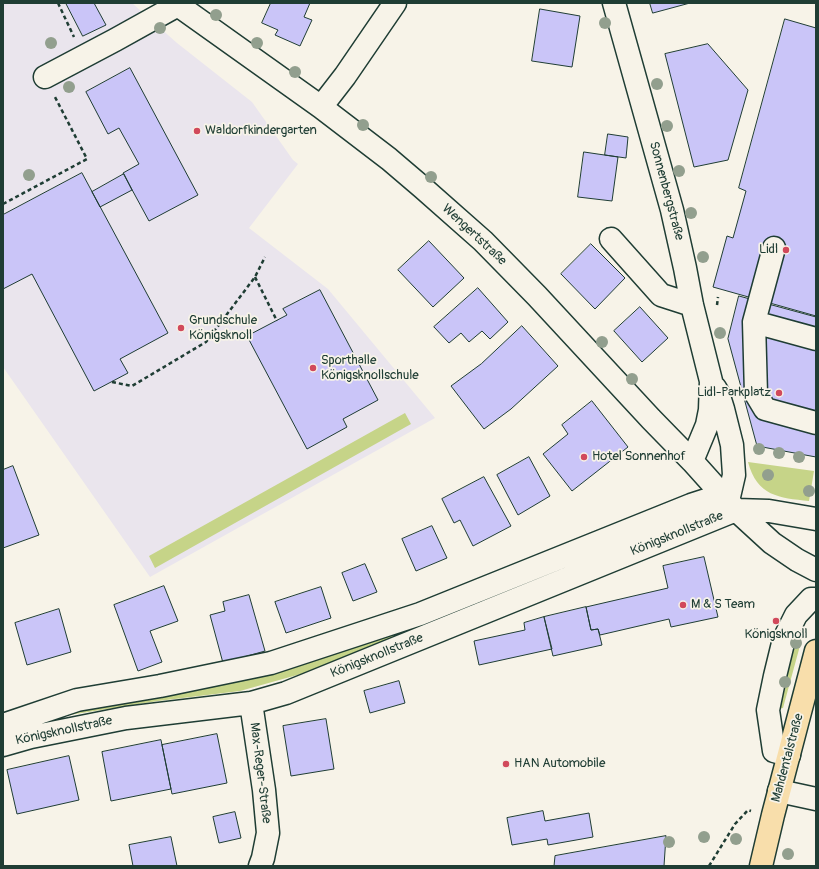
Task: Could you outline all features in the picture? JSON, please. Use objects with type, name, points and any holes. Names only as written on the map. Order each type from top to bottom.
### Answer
[{"type":"main road","name":"Mahdentalstraße","points":[[761,866],[816,651]]},
{"type":"street","points":[[321,107],[345,76],[395,3]]},
{"type":"street","name":"Sonnenbergstraße","points":[[614,3],[672,210],[692,305],[711,381],[710,410],[707,425],[692,461]]},
{"type":"street","points":[[44,77],[109,43],[176,4]]},
{"type":"street","name":"Wengertstraße","points":[[176,4],[321,107],[389,159],[483,241],[537,296],[692,461],[728,502],[772,543],[796,560],[816,570]]},
{"type":"street","points":[[611,239],[661,295],[692,305]]},
{"type":"street","points":[[774,248],[754,322],[756,394],[765,409],[816,423]]},
{"type":"street","points":[[754,322],[816,339]]},
{"type":"street","name":"Sonnenbergstraße","points":[[711,381],[718,393],[732,445],[734,475],[728,502]]},
{"type":"street","points":[[728,502],[816,519]]},
{"type":"street","name":"Königsknollstraße","points":[[3,745],[31,737],[126,718],[251,703],[286,693],[728,502]]},
{"type":"street","name":"Königsknollstraße","points":[[3,725],[78,700],[160,686],[271,663],[420,614],[691,505],[728,502]]},
{"type":"street","points":[[789,755],[774,751],[768,710],[784,639],[796,615],[811,599],[816,599]]},
{"type":"street","name":"Max-Reger-Straße","points":[[251,703],[264,790],[268,833],[260,866]]},
{"type":"street","points":[[779,791],[816,799]]},
{"type":"path","points":[[3,204],[87,159],[44,77]]},
{"type":"path","points":[[112,382],[132,386],[206,342],[255,277],[265,257]]},
{"type":"path","points":[[255,277],[277,321]]},
{"type":"path","points":[[709,866],[735,824],[748,810]]},
{"type":"shaded area","name":"Grundschule Königsknoll","points":[[3,3],[132,3],[177,43],[252,102],[293,160],[298,164],[249,228],[328,289],[435,418],[150,577],[3,367]]},
{"type":"green space","points":[[405,413],[411,424],[155,568],[149,556]]},
{"type":"green space","points":[[748,462],[814,471],[809,501],[779,496],[763,488],[757,482]]},
{"type":"green space","points":[[690,519],[315,670],[240,691],[158,701],[23,722],[218,684]]},
{"type":"green space","points":[[799,628],[801,633],[801,642],[783,708],[778,709],[779,688]]},
{"type":"building","points":[[66,3],[94,3],[106,25],[83,36]]},
{"type":"building","points":[[271,3],[310,3],[304,17],[312,20],[300,46],[275,35],[278,30],[262,23]]},
{"type":"building","points":[[650,3],[690,3],[653,13]]},
{"type":"building","points":[[540,9],[580,16],[572,67],[532,61]]},
{"type":"building","points":[[785,19],[816,28],[816,316],[713,287],[727,236],[733,238],[746,191],[739,188]]},
{"type":"building","points":[[708,44],[748,90],[728,160],[694,167],[665,54]]},
{"type":"building","points":[[130,68],[198,195],[149,221],[123,173],[139,164],[119,128],[108,134],[86,92]]},
{"type":"building","points":[[608,134],[628,137],[626,158],[605,155]]},
{"type":"building","points":[[584,152],[618,157],[612,201],[578,197]]},
{"type":"building","points":[[82,173],[168,333],[120,359],[128,373],[94,391],[32,274],[3,289],[3,215]]},
{"type":"building","points":[[124,174],[132,190],[100,207],[92,192]]},
{"type":"building","points":[[429,241],[464,278],[433,307],[398,270]]},
{"type":"building","points":[[591,244],[625,278],[595,309],[561,274]]},
{"type":"building","points":[[478,288],[508,322],[490,339],[482,331],[469,342],[461,333],[449,343],[434,327]]},
{"type":"building","name":"Sporthalle Königsknollschule","points":[[320,290],[378,400],[343,419],[347,427],[307,449],[247,336],[287,315],[283,309]]},
{"type":"building","name":"Lidl-Parkplatz","points":[[739,296],[816,317],[816,457],[757,446],[728,339]]},
{"type":"building","points":[[640,307],[668,338],[642,362],[614,331]]},
{"type":"building","points":[[522,326],[558,366],[511,409],[484,429],[451,386],[481,364]]},
{"type":"building","points":[[592,401],[628,447],[572,491],[543,454],[568,434],[562,425]]},
{"type":"building","points":[[529,457],[550,496],[518,515],[497,475]]},
{"type":"building","points":[[13,466],[39,535],[3,548],[3,470]]},
{"type":"building","points":[[484,477],[511,526],[473,546],[460,520],[454,523],[442,499]]},
{"type":"building","points":[[432,526],[447,558],[416,571],[402,539]]},
{"type":"building","points":[[704,557],[718,617],[671,627],[669,619],[600,635],[598,629],[591,630],[586,607],[668,588],[663,566]]},
{"type":"building","points":[[365,564],[377,592],[353,601],[342,573]]},
{"type":"building","points":[[164,586],[178,621],[150,631],[162,662],[138,671],[114,605]]},
{"type":"building","points":[[321,587],[331,618],[286,633],[275,602]]},
{"type":"building","points":[[249,595],[265,651],[223,663],[210,615],[225,611],[223,602]]},
{"type":"building","points":[[586,607],[591,630],[598,629],[602,645],[553,656],[544,617]]},
{"type":"building","points":[[59,609],[71,652],[27,665],[15,623]]},
{"type":"building","points":[[544,617],[552,649],[479,665],[474,641],[525,630],[524,623]]},
{"type":"building","points":[[399,681],[405,703],[370,713],[364,691]]},
{"type":"building","points":[[326,719],[334,769],[291,776],[283,726]]},
{"type":"building","points":[[217,734],[227,783],[172,794],[162,745]]},
{"type":"building","points":[[161,740],[171,789],[111,801],[102,752]]},
{"type":"building","points":[[69,756],[79,800],[17,814],[7,770]]},
{"type":"building","points":[[543,811],[545,821],[589,813],[593,837],[548,845],[547,839],[512,845],[507,818]]},
{"type":"building","points":[[235,812],[241,838],[219,843],[213,817]]},
{"type":"building","points":[[666,836],[664,866],[554,866],[555,856]]},
{"type":"building","points":[[171,837],[177,866],[133,866],[129,845]]},
{"type":"place","name":"Waldorfkindergarten","points":[[197,131]]},
{"type":"place","name":"Lidl","points":[[786,250]]},
{"type":"place","name":"Grundschule Königsknoll","points":[[181,328]]},
{"type":"place","name":"Sporthalle Königsknollschule","points":[[313,368]]},
{"type":"place","name":"Lidl-Parkplatz","points":[[779,393]]},
{"type":"place","name":"Hotel Sonnenhof","points":[[584,457]]},
{"type":"place","name":"M & S Team","points":[[683,605]]},
{"type":"place","name":"Königsknoll","points":[[776,621]]},
{"type":"place","name":"HAN Automobile","points":[[506,764]]}]
